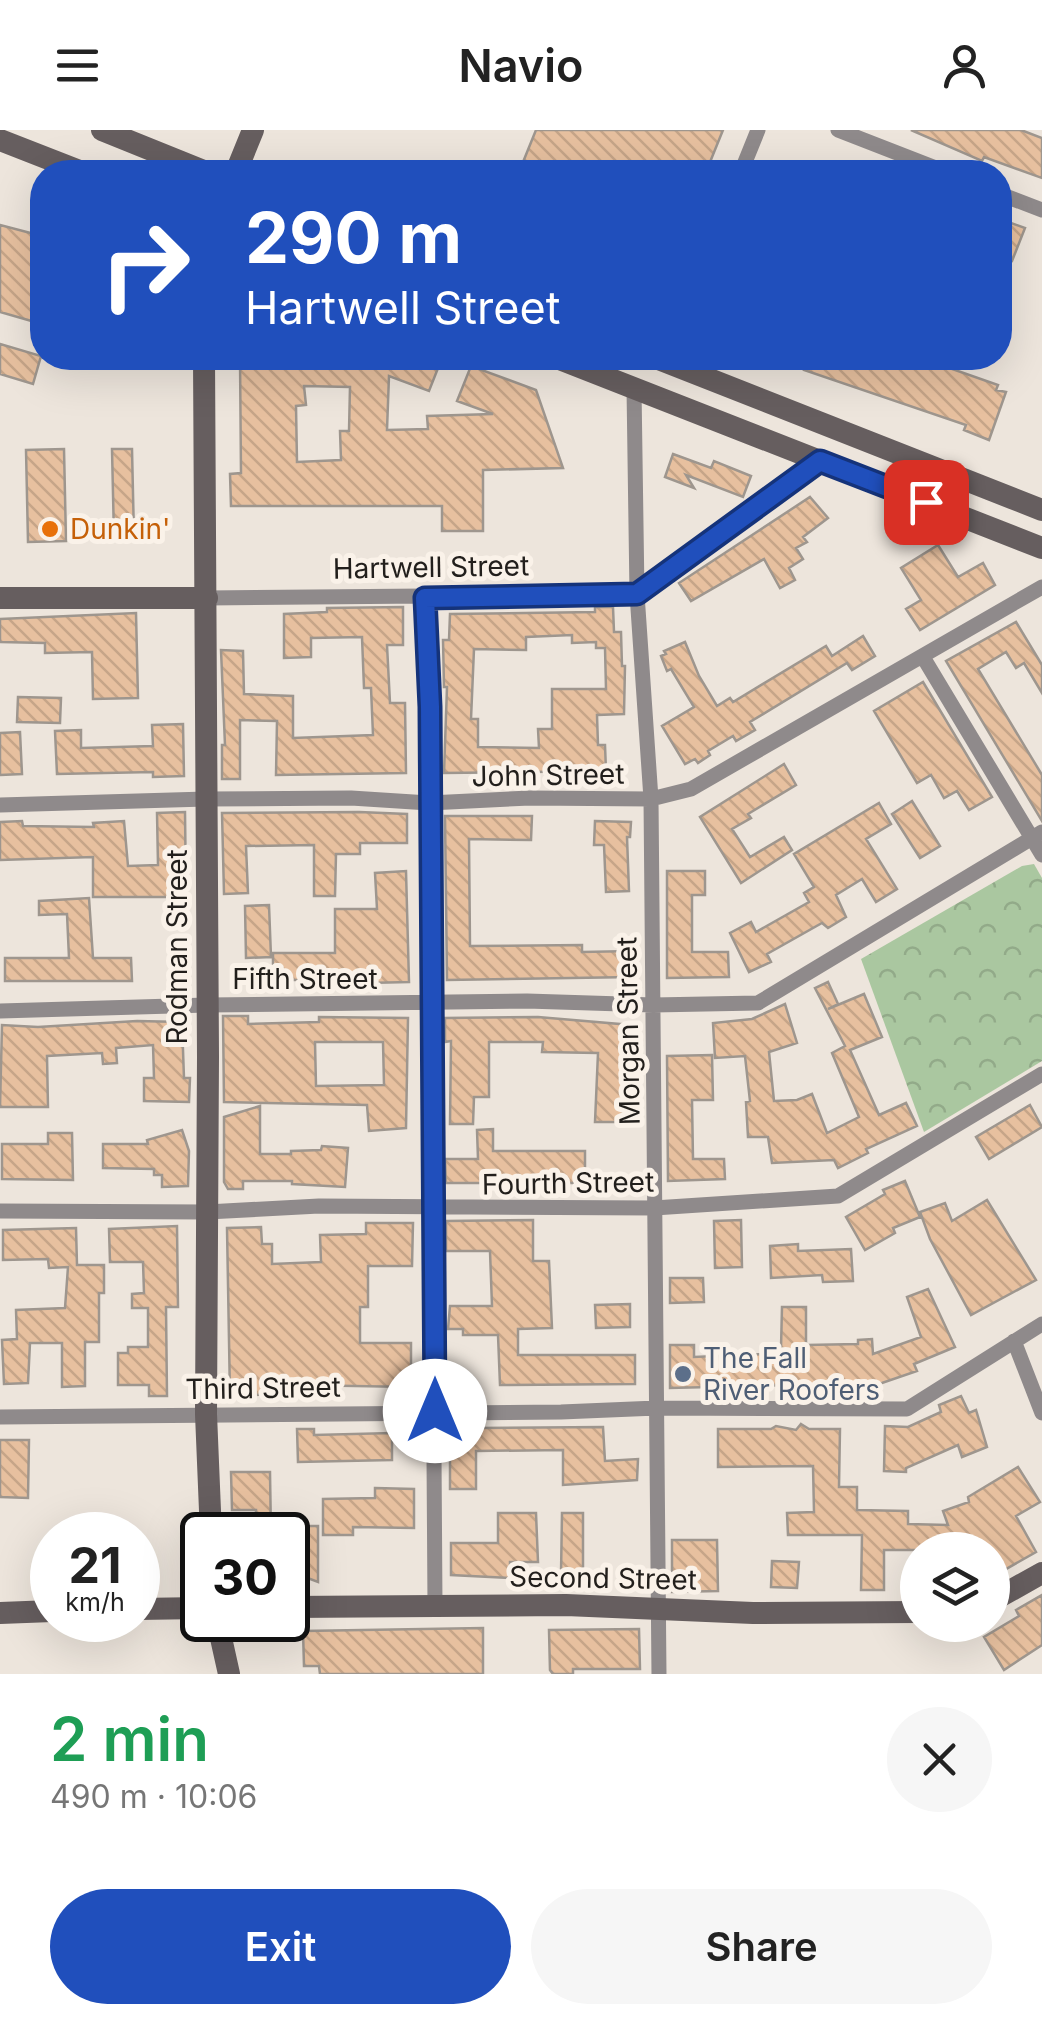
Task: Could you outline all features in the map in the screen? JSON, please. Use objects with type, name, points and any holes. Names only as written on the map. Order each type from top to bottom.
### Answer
[{"type":"main road","points":[[102,130],[176,160]]},
{"type":"main road","points":[[241,160],[253,130]]},
{"type":"main road","points":[[0,140],[51,160]]},
{"type":"main road","name":"Rodman Street","points":[[204,370],[206,1414],[210,1512]]},
{"type":"main road","points":[[588,370],[1042,548]]},
{"type":"main road","points":[[692,370],[1042,510]]},
{"type":"main road","name":"Hartwell Street","points":[[0,598],[207,598]]},
{"type":"main road","points":[[1010,1591],[1042,1573]]},
{"type":"main road","name":"Second Street","points":[[310,1607],[900,1612]]},
{"type":"main road","points":[[0,1613],[30,1612]]},
{"type":"main road","points":[[221,1642],[228,1674]]},
{"type":"street","points":[[746,160],[758,130]]},
{"type":"street","points":[[838,130],[915,160]]},
{"type":"street","points":[[1012,199],[1042,210]]},
{"type":"street","name":"Morgan Street","points":[[634,388],[637,594],[650,799],[658,1674]]},
{"type":"street","points":[[637,594],[820,461]]},
{"type":"street","name":"John Street","points":[[0,806],[206,798],[429,802],[650,799],[691,789],[1042,586]]},
{"type":"street","name":"Hartwell Street","points":[[207,598],[637,594]]},
{"type":"street","points":[[425,598],[435,1605]]},
{"type":"street","points":[[923,657],[1037,835],[1042,856]]},
{"type":"street","name":"Fifth Street","points":[[0,1011],[207,1004],[527,1001],[653,1006],[758,1004],[1037,835]]},
{"type":"street","name":"Fourth Street","points":[[0,1210],[207,1212],[319,1206],[654,1208],[838,1196],[1042,1074]]},
{"type":"street","name":"Third Street","points":[[0,1417],[657,1408],[907,1409],[1042,1324]]},
{"type":"street","points":[[1014,1341],[1042,1413]]},
{"type":"green space","points":[[1034,864],[1042,878],[1042,1061],[924,1132],[861,959],[1022,866]]},
{"type":"building","points":[[536,130],[723,130],[711,160],[524,160]]},
{"type":"building","points":[[911,130],[1021,130],[1042,138],[1042,178],[1012,167],[1012,160],[980,160]]},
{"type":"building","points":[[1012,223],[1025,228],[1012,261]]},
{"type":"building","points":[[0,225],[30,233],[30,321],[0,312]]},
{"type":"building","points":[[0,344],[30,353],[30,370],[37,370],[33,384],[0,374]]},
{"type":"building","points":[[240,370],[437,370],[429,391],[389,376],[387,430],[428,429],[427,416],[493,414],[457,401],[469,370],[482,370],[536,390],[563,468],[483,470],[483,531],[442,531],[442,506],[231,506],[230,474],[241,473]],"holes":[[[304,386],[350,387],[349,431],[340,431],[341,460],[297,462],[296,406],[306,405]]]},
{"type":"building","points":[[804,370],[955,370],[998,385],[996,390],[1006,392],[989,440],[964,430],[966,425]]},
{"type":"building","points":[[64,449],[66,541],[28,542],[26,450]]},
{"type":"building","points":[[112,449],[132,449],[134,537],[114,538]]},
{"type":"building","points":[[673,454],[711,468],[714,461],[751,476],[743,497],[686,475],[694,488],[665,477]]},
{"type":"building","points":[[810,497],[828,518],[803,537],[807,542],[796,548],[803,559],[789,568],[795,580],[780,588],[764,559],[691,601],[679,583]]},
{"type":"building","points":[[938,545],[958,577],[983,563],[995,585],[920,630],[906,609],[921,600],[901,568]]},
{"type":"building","points":[[403,607],[403,645],[387,645],[390,703],[405,703],[406,773],[276,775],[277,721],[240,720],[240,779],[222,779],[225,745],[221,650],[243,651],[244,694],[293,696],[293,738],[373,735],[371,688],[364,688],[362,637],[311,638],[311,657],[284,658],[284,614],[327,612],[327,608]]},
{"type":"building","points":[[595,607],[613,607],[614,632],[621,632],[625,666],[624,714],[597,715],[598,745],[605,745],[606,771],[444,773],[447,687],[443,640],[449,640],[450,614],[595,612]],"holes":[[[572,635],[572,643],[596,642],[596,648],[605,648],[606,689],[552,689],[552,729],[538,729],[539,748],[478,747],[478,719],[471,719],[474,649],[526,650],[526,637]]]},
{"type":"building","points":[[136,613],[138,698],[93,699],[92,652],[45,653],[45,643],[0,642],[0,619]]},
{"type":"building","points":[[1016,622],[1042,665],[1042,693],[1024,663],[1016,668],[1006,652],[978,669],[1042,775],[1042,821],[946,661]]},
{"type":"building","points":[[863,636],[875,656],[852,670],[847,663],[750,722],[755,730],[736,741],[733,736],[708,751],[710,755],[698,763],[695,759],[685,764],[662,726],[694,707],[671,669],[667,671],[661,656],[666,654],[664,651],[685,642],[717,706],[730,698],[733,702],[826,646],[832,656]]},
{"type":"building","points":[[923,682],[992,797],[969,810],[957,791],[944,798],[931,775],[917,783],[874,711]]},
{"type":"building","points":[[18,697],[61,698],[60,723],[17,722]]},
{"type":"building","points":[[183,724],[184,776],[153,777],[153,772],[57,774],[55,731],[81,730],[81,748],[153,746],[152,725]]},
{"type":"building","points":[[20,732],[22,774],[0,775],[0,733]]},
{"type":"building","points":[[784,764],[796,785],[748,814],[751,818],[732,829],[750,857],[784,837],[792,850],[741,883],[700,817]]},
{"type":"building","points":[[912,801],[940,846],[920,858],[892,814]]},
{"type":"building","points":[[879,803],[891,824],[866,839],[897,889],[876,902],[862,879],[836,895],[846,917],[828,928],[822,923],[767,954],[771,962],[749,972],[730,933],[751,922],[756,932],[809,902],[804,893],[814,887],[794,854]]},
{"type":"building","points":[[185,812],[186,893],[171,893],[171,897],[93,897],[93,857],[0,860],[0,822],[94,827],[93,823],[124,821],[128,866],[158,865],[157,813]]},
{"type":"building","points":[[222,813],[407,814],[407,843],[360,843],[360,854],[336,854],[335,896],[314,896],[314,845],[246,846],[248,893],[224,894]]},
{"type":"building","points":[[445,816],[532,816],[531,840],[469,839],[470,946],[582,945],[582,952],[632,951],[633,977],[447,980]]},
{"type":"building","points":[[595,821],[631,822],[627,837],[629,891],[606,892],[604,845],[594,845]]},
{"type":"building","points":[[406,871],[409,982],[367,983],[367,976],[347,977],[347,972],[316,973],[316,980],[273,980],[273,953],[335,953],[335,909],[377,909],[375,873]]},
{"type":"building","points":[[667,871],[705,871],[705,895],[692,895],[692,952],[728,952],[729,977],[667,978]]},
{"type":"building","points":[[89,898],[93,958],[131,958],[132,981],[5,981],[5,958],[69,958],[67,914],[39,915],[39,901]]},
{"type":"building","points":[[269,905],[271,957],[246,958],[245,906]]},
{"type":"building","points":[[828,982],[838,1004],[828,1009],[864,994],[882,1037],[850,1050],[879,1115],[906,1103],[917,1126],[866,1149],[868,1153],[838,1168],[834,1160],[772,1163],[768,1137],[748,1137],[746,1102],[750,1101],[745,1056],[715,1058],[713,1023],[752,1019],[785,1004],[797,1043],[769,1052],[774,1101],[797,1100],[812,1094],[827,1133],[859,1117],[832,1053],[845,1046],[815,988]]},
{"type":"building","points":[[223,1016],[248,1016],[248,1024],[319,1022],[319,1017],[408,1018],[406,1128],[369,1131],[367,1105],[224,1102]],"holes":[[[315,1042],[383,1042],[384,1085],[316,1086]]]},
{"type":"building","points":[[538,1017],[631,1025],[629,1122],[595,1122],[598,1053],[542,1052],[543,1042],[489,1042],[489,1097],[474,1097],[473,1124],[450,1124],[451,1041],[445,1042],[445,1018]]},
{"type":"building","points":[[182,1022],[184,1078],[190,1078],[189,1102],[144,1101],[144,1078],[154,1078],[153,1045],[116,1048],[117,1063],[103,1064],[102,1053],[47,1056],[48,1107],[0,1107],[2,1025],[38,1027]]},
{"type":"building","points":[[712,1055],[713,1100],[692,1100],[693,1159],[724,1159],[725,1179],[668,1181],[667,1056]]},
{"type":"building","points":[[1030,1105],[1042,1127],[989,1159],[976,1137]]},
{"type":"building","points":[[260,1106],[260,1154],[291,1154],[321,1150],[322,1146],[348,1148],[345,1187],[243,1181],[243,1189],[228,1189],[224,1182],[224,1117]]},
{"type":"building","points":[[493,1129],[493,1151],[585,1151],[585,1183],[446,1183],[445,1159],[478,1159],[477,1130]]},
{"type":"building","points":[[182,1130],[189,1151],[188,1186],[162,1187],[162,1175],[154,1175],[154,1169],[103,1168],[103,1144],[148,1144],[147,1140]]},
{"type":"building","points":[[48,1133],[72,1133],[73,1180],[2,1179],[2,1144],[48,1144]]},
{"type":"building","points":[[905,1181],[920,1217],[893,1228],[895,1233],[865,1250],[846,1217],[885,1194],[883,1190]]},
{"type":"building","points":[[987,1200],[1036,1280],[971,1315],[930,1239],[920,1212],[945,1203],[952,1221]]},
{"type":"building","points":[[533,1220],[533,1261],[549,1261],[552,1328],[518,1329],[518,1355],[635,1355],[635,1384],[500,1385],[498,1335],[463,1335],[463,1329],[448,1329],[450,1306],[492,1306],[490,1251],[446,1251],[446,1221]]},
{"type":"building","points":[[741,1220],[742,1267],[715,1268],[714,1221]]},
{"type":"building","points":[[366,1223],[413,1223],[412,1266],[368,1266],[368,1307],[360,1307],[360,1343],[411,1343],[411,1387],[297,1385],[298,1393],[230,1396],[227,1228],[261,1227],[262,1244],[272,1244],[272,1264],[321,1262],[320,1235],[366,1234]]},
{"type":"building","points":[[177,1226],[178,1307],[166,1307],[167,1396],[149,1396],[149,1385],[118,1385],[118,1353],[128,1353],[128,1347],[148,1347],[148,1308],[132,1308],[132,1294],[144,1293],[143,1262],[110,1262],[109,1229]]},
{"type":"building","points":[[76,1228],[77,1265],[104,1265],[104,1293],[99,1293],[99,1342],[85,1342],[85,1386],[62,1387],[62,1343],[30,1343],[28,1383],[4,1384],[2,1340],[17,1339],[16,1310],[65,1308],[68,1267],[49,1268],[48,1259],[3,1260],[3,1230]]},
{"type":"building","points":[[798,1244],[798,1251],[851,1249],[853,1281],[823,1282],[822,1275],[771,1278],[770,1246]]},
{"type":"building","points":[[670,1278],[703,1278],[704,1302],[670,1303]]},
{"type":"building","points":[[928,1289],[955,1347],[914,1364],[917,1371],[882,1383],[670,1388],[670,1345],[694,1345],[694,1357],[765,1354],[765,1348],[781,1348],[782,1307],[806,1307],[806,1345],[858,1344],[858,1340],[872,1339],[873,1354],[921,1337],[907,1297]]},
{"type":"building","points":[[630,1304],[630,1327],[596,1328],[595,1305]]},
{"type":"building","points":[[961,1396],[969,1413],[976,1410],[987,1447],[962,1457],[958,1445],[906,1468],[906,1472],[884,1471],[885,1426],[908,1427],[941,1412],[939,1405]]},
{"type":"building","points":[[801,1424],[809,1429],[840,1429],[839,1487],[857,1487],[857,1510],[908,1511],[908,1524],[948,1525],[943,1511],[969,1502],[968,1497],[1018,1467],[1040,1502],[1016,1516],[1036,1552],[1010,1567],[1010,1532],[900,1532],[900,1550],[884,1550],[884,1590],[861,1590],[862,1535],[788,1535],[787,1513],[814,1512],[813,1466],[718,1467],[718,1429],[776,1426],[796,1430]]},
{"type":"building","points":[[450,1425],[603,1427],[605,1461],[638,1459],[637,1480],[563,1485],[563,1450],[476,1451],[476,1489],[450,1489]]},
{"type":"building","points":[[297,1429],[314,1429],[314,1435],[392,1433],[392,1460],[298,1462]]},
{"type":"building","points":[[0,1440],[29,1440],[28,1498],[0,1497]]},
{"type":"building","points":[[231,1472],[270,1472],[271,1512],[232,1510]]},
{"type":"building","points":[[375,1488],[414,1489],[414,1528],[353,1527],[353,1535],[323,1535],[323,1499],[375,1498]]},
{"type":"building","points":[[498,1513],[536,1513],[538,1562],[510,1562],[510,1578],[451,1575],[451,1543],[498,1543]]},
{"type":"building","points":[[562,1513],[583,1513],[583,1574],[561,1574]]},
{"type":"building","points":[[310,1526],[318,1526],[318,1582],[310,1579]]},
{"type":"building","points":[[672,1540],[717,1540],[718,1591],[672,1592]]},
{"type":"building","points":[[772,1561],[799,1562],[797,1588],[771,1587]]},
{"type":"building","points":[[1042,1595],[1042,1645],[1004,1670],[987,1642],[1010,1642],[1010,1621],[1019,1616],[1016,1610]]},
{"type":"building","points":[[483,1628],[483,1674],[320,1674],[319,1666],[304,1666],[303,1642],[310,1642],[310,1631]]},
{"type":"building","points":[[639,1629],[640,1669],[573,1669],[573,1674],[553,1674],[550,1670],[549,1630]]},
{"type":"place","name":"Dunkin'","points":[[50,529]]},
{"type":"place","name":"The Fall River Roofers","points":[[683,1374]]},
{"type":"route","points":[[435,1411],[430,707],[425,598],[637,594],[820,461],[926,502]]}]
